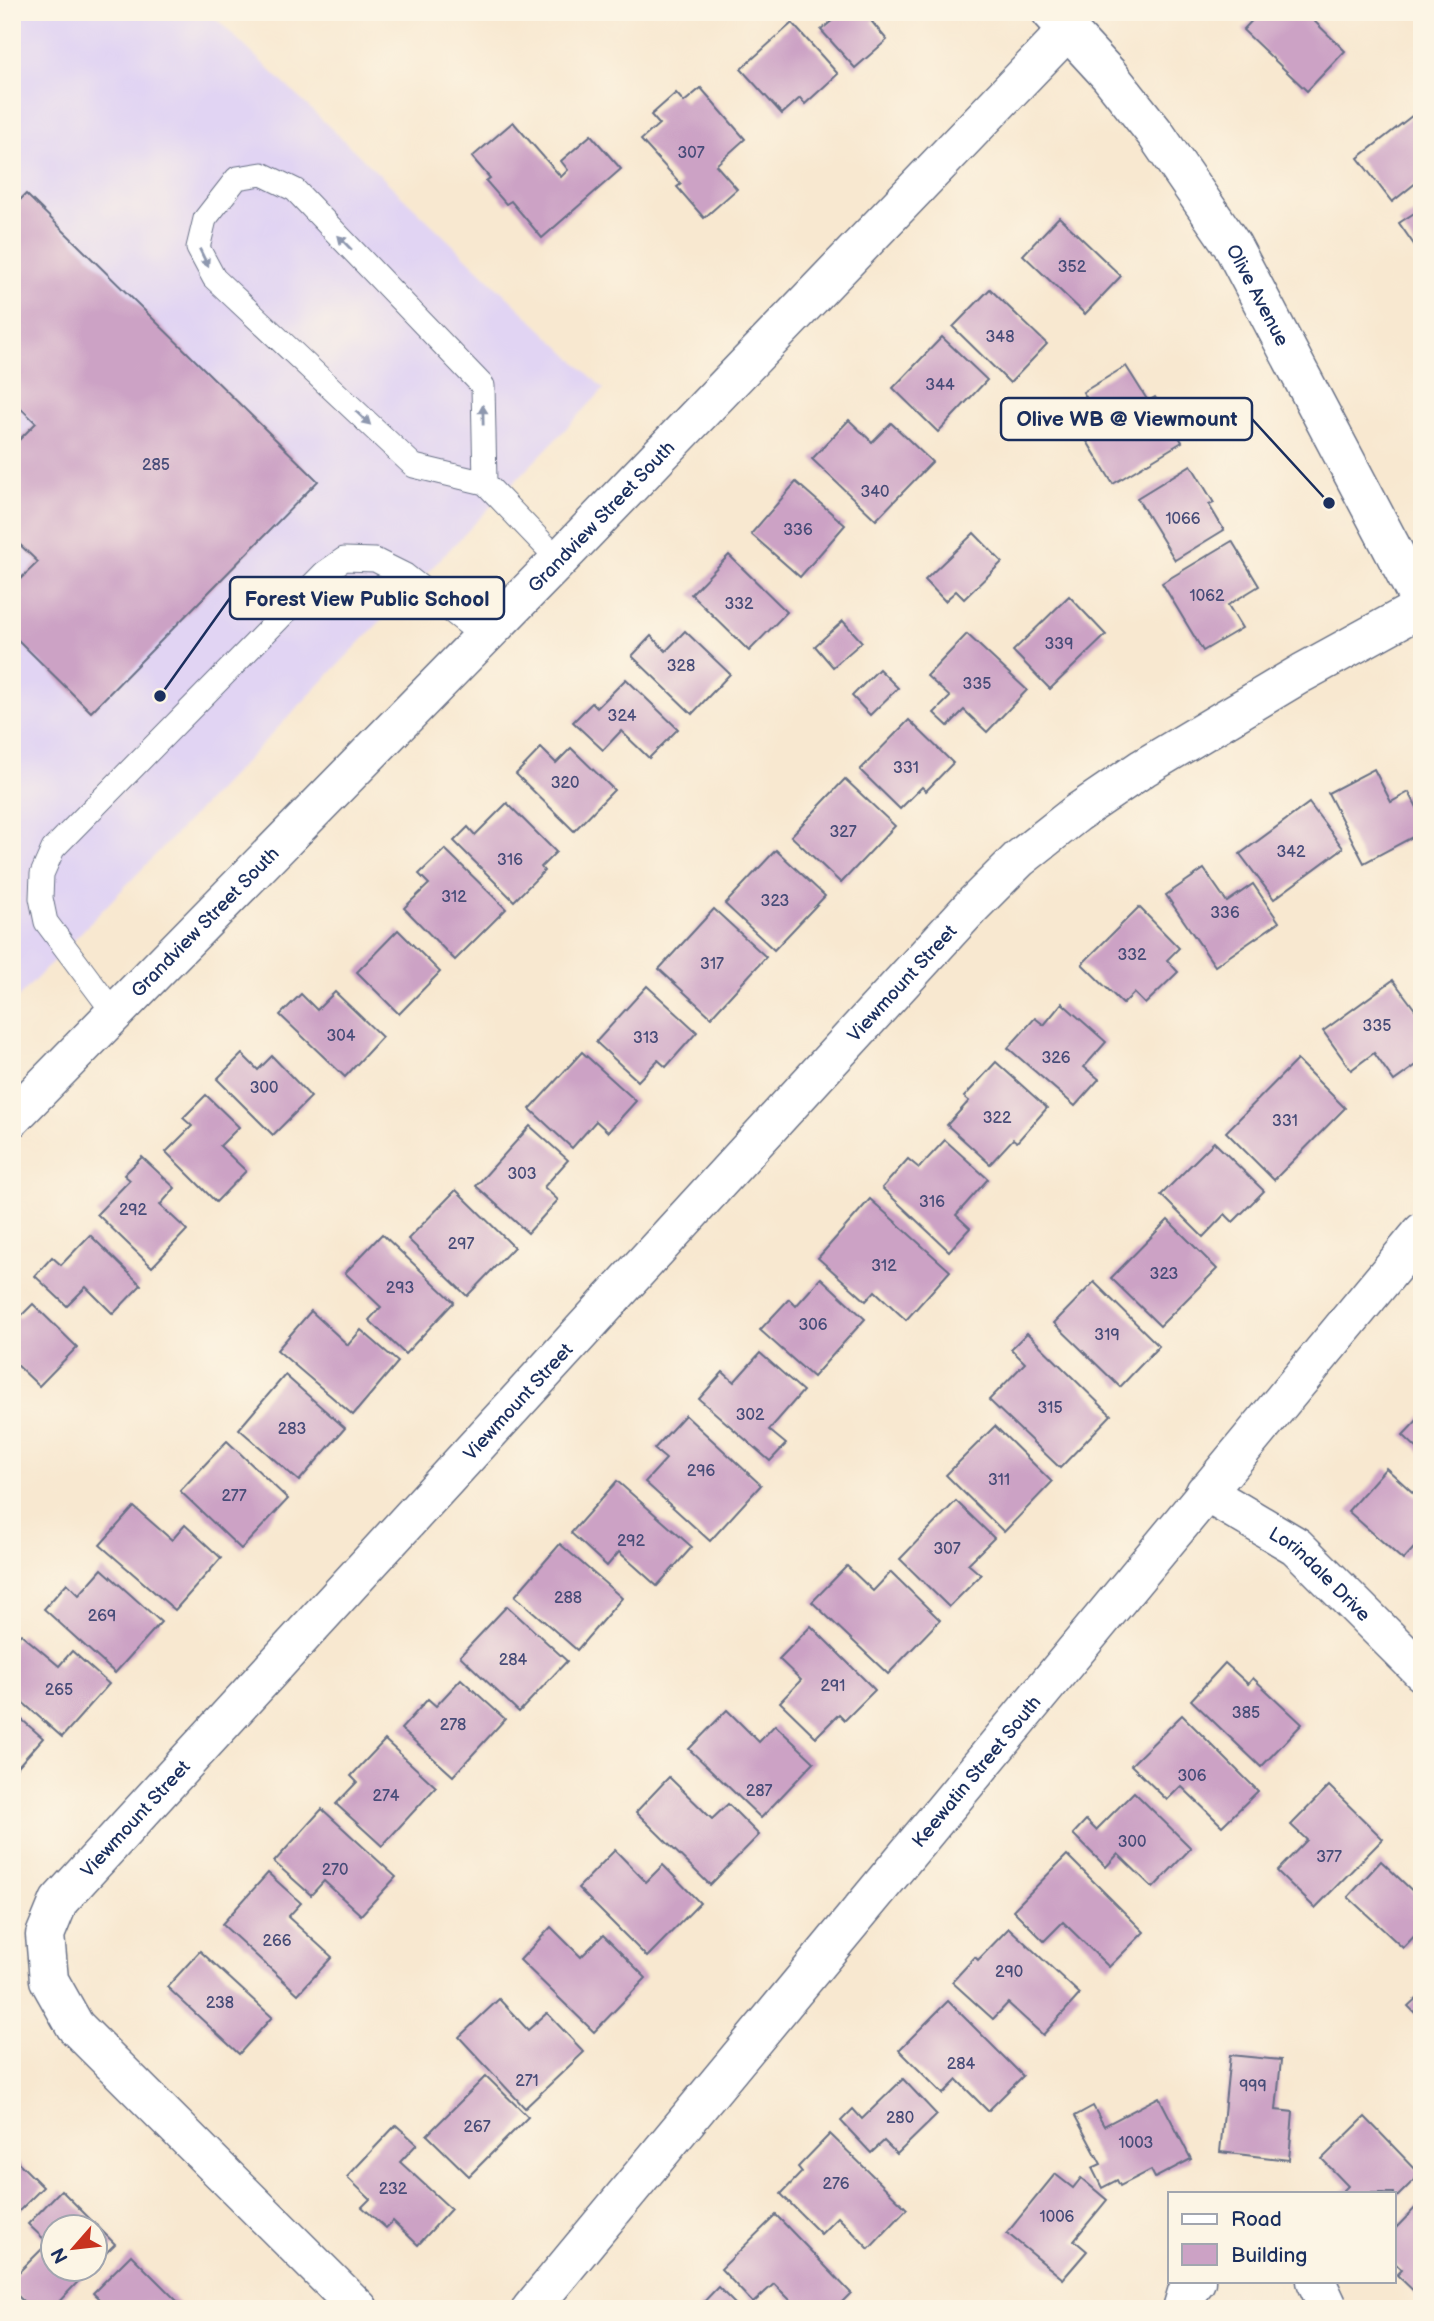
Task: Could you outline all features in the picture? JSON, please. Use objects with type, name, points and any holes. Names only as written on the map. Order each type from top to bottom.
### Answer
[{"type":"street","name":"Grandview Street South","points":[[12,1118],[559,559],[1059,21]]},
{"type":"street","name":"Olive Avenue","points":[[1059,21],[1109,75],[1155,133],[1233,245],[1422,606]]},
{"type":"street","name":"Viewmount Street","points":[[359,2309],[75,2026],[48,1980],[44,1935],[59,1901],[953,927],[1019,859],[1077,813],[1143,768],[1422,606]]},
{"type":"street","name":"Keewatin Street South","points":[[531,2309],[1422,1232]]},
{"type":"street","name":"Lorindale Drive","points":[[1205,1492],[1296,1546],[1422,1672]]},
{"type":"street","points":[[1182,2309],[1187,2292],[1195,2282]]},
{"type":"street","points":[[1316,2282],[1329,2309]]},
{"type":"lane","points":[[485,483],[483,386],[295,190],[262,174],[237,178],[205,219],[198,248],[214,278],[414,466],[485,483],[559,559]]},
{"type":"lane","points":[[114,1013],[46,922],[41,898],[42,874],[53,849],[111,789],[324,573],[344,559],[375,560],[405,575],[484,637]]},
{"type":"shaded area","points":[[12,12],[209,12],[604,389],[12,1004]]},
{"type":"building","points":[[826,12],[882,12],[872,22],[887,40],[855,68],[821,30],[833,20]]},
{"type":"building","points":[[1260,12],[1305,12],[1345,51],[1307,91],[1243,30]]},
{"type":"building","points":[[792,23],[838,74],[805,104],[800,98],[782,114],[741,69]]},
{"type":"building","points":[[701,88],[745,139],[716,165],[737,189],[704,218],[677,187],[681,184],[641,140],[659,124],[651,115],[676,93],[684,102]]},
{"type":"building","points":[[1422,108],[1422,178],[1392,202],[1358,158]]},
{"type":"building","points":[[513,122],[561,177],[568,170],[561,161],[591,135],[621,169],[542,238],[511,201],[506,204],[486,181],[490,178],[472,157]]},
{"type":"building","points":[[26,194],[318,481],[91,712],[12,634],[12,587],[38,562],[12,537],[12,447],[36,423],[12,400],[12,208]]},
{"type":"building","points":[[1422,208],[1422,256],[1399,223]]},
{"type":"building","points":[[1059,217],[1121,276],[1085,314],[1023,255]]},
{"type":"building","points":[[990,289],[1047,344],[1010,383],[953,327]]},
{"type":"building","points":[[942,337],[987,380],[938,432],[893,388]]},
{"type":"building","points":[[1126,366],[1148,401],[1155,397],[1182,442],[1113,484],[1085,438],[1104,427],[1083,392]]},
{"type":"building","points":[[849,420],[872,442],[891,423],[932,462],[876,520],[812,459]]},
{"type":"building","points":[[1191,465],[1214,503],[1209,505],[1224,530],[1175,560],[1137,498]]},
{"type":"building","points":[[796,482],[845,525],[800,577],[751,534]]},
{"type":"building","points":[[974,533],[1002,562],[964,599],[956,591],[945,601],[925,580]]},
{"type":"building","points":[[1232,541],[1259,586],[1228,605],[1242,628],[1203,651],[1162,583]]},
{"type":"building","points":[[729,555],[787,612],[749,651],[691,594]]},
{"type":"building","points":[[1069,596],[1106,635],[1050,689],[1013,651]]},
{"type":"building","points":[[843,621],[862,642],[833,667],[815,646]]},
{"type":"building","points":[[685,631],[730,674],[692,714],[632,656],[651,636],[666,651]]},
{"type":"building","points":[[967,634],[1027,690],[987,732],[964,710],[948,726],[934,713],[950,697],[927,676]]},
{"type":"building","points":[[879,669],[898,688],[870,715],[852,696]]},
{"type":"building","points":[[626,679],[678,729],[649,758],[621,731],[603,750],[573,722],[592,703],[597,708]]},
{"type":"building","points":[[909,720],[953,763],[926,791],[922,787],[900,809],[860,770]]},
{"type":"building","points":[[541,748],[556,763],[571,748],[614,790],[574,831],[516,774]]},
{"type":"building","points":[[1374,769],[1391,802],[1409,792],[1422,817],[1422,832],[1364,863],[1328,793]]},
{"type":"building","points":[[845,779],[895,826],[841,883],[791,836]]},
{"type":"building","points":[[507,803],[556,852],[541,867],[544,871],[514,901],[454,841],[468,827],[475,835]]},
{"type":"building","points":[[1309,803],[1343,848],[1274,899],[1240,854]]},
{"type":"building","points":[[445,849],[506,909],[455,960],[404,908],[429,884],[419,874]]},
{"type":"building","points":[[776,850],[825,896],[774,950],[725,904]]},
{"type":"building","points":[[1204,869],[1227,902],[1253,884],[1279,922],[1215,966],[1166,895]]},
{"type":"building","points":[[1139,907],[1179,948],[1167,960],[1178,972],[1145,1004],[1134,993],[1123,1004],[1082,964]]},
{"type":"building","points":[[714,909],[766,957],[711,1017],[659,969]]},
{"type":"building","points":[[398,930],[440,972],[399,1014],[357,972]]},
{"type":"building","points":[[1393,980],[1422,1019],[1422,1061],[1394,1081],[1374,1053],[1351,1070],[1323,1031]]},
{"type":"building","points":[[647,986],[697,1032],[666,1067],[658,1060],[638,1081],[596,1042]]},
{"type":"building","points":[[335,992],[382,1037],[345,1077],[280,1015],[301,994],[317,1010]]},
{"type":"building","points":[[1062,1003],[1106,1042],[1084,1067],[1099,1079],[1075,1106],[1008,1048],[1035,1018],[1044,1025]]},
{"type":"building","points":[[582,1052],[636,1101],[608,1132],[596,1121],[572,1148],[530,1109]]},
{"type":"building","points":[[242,1054],[258,1070],[272,1056],[311,1097],[273,1135],[217,1079]]},
{"type":"building","points":[[1297,1060],[1345,1108],[1274,1180],[1226,1132]]},
{"type":"building","points":[[996,1062],[1047,1108],[1017,1142],[1013,1139],[990,1164],[947,1125],[969,1101],[964,1097]]},
{"type":"building","points":[[206,1095],[239,1127],[220,1146],[246,1171],[216,1202],[166,1152],[192,1126],[183,1118]]},
{"type":"building","points":[[530,1126],[568,1160],[544,1187],[558,1200],[528,1233],[476,1186]]},
{"type":"building","points":[[945,1140],[988,1179],[956,1215],[970,1228],[949,1251],[882,1188],[908,1159],[919,1168]]},
{"type":"building","points":[[1214,1142],[1264,1191],[1233,1222],[1225,1214],[1203,1237],[1161,1195]]},
{"type":"building","points":[[142,1157],[175,1188],[160,1205],[187,1230],[152,1267],[97,1214],[130,1180],[124,1175]]},
{"type":"building","points":[[456,1190],[514,1247],[467,1296],[408,1239]]},
{"type":"building","points":[[870,1199],[950,1271],[906,1320],[875,1291],[866,1301],[818,1258]]},
{"type":"building","points":[[1168,1220],[1217,1269],[1160,1326],[1111,1278]]},
{"type":"building","points":[[382,1234],[454,1302],[405,1354],[369,1320],[381,1307],[345,1273]]},
{"type":"building","points":[[90,1235],[141,1285],[113,1314],[86,1287],[67,1306],[35,1276],[52,1257],[61,1265]]},
{"type":"building","points":[[821,1278],[865,1319],[813,1377],[760,1330],[789,1299],[796,1306]]},
{"type":"building","points":[[1094,1282],[1159,1346],[1120,1387],[1054,1323]]},
{"type":"building","points":[[33,1304],[77,1347],[39,1386],[12,1360],[12,1312],[19,1318]]},
{"type":"building","points":[[311,1311],[348,1345],[361,1330],[398,1362],[353,1415],[277,1350]]},
{"type":"building","points":[[1027,1333],[1111,1415],[1060,1468],[989,1400],[1025,1363],[1011,1349]]},
{"type":"building","points":[[760,1353],[803,1391],[769,1430],[786,1444],[770,1461],[699,1399],[723,1372],[734,1382]]},
{"type":"building","points":[[285,1375],[345,1428],[299,1481],[239,1429]]},
{"type":"building","points":[[685,1415],[761,1485],[710,1541],[645,1482],[666,1459],[654,1449]]},
{"type":"building","points":[[1422,1415],[1422,1453],[1403,1435]]},
{"type":"building","points":[[995,1426],[1052,1482],[1004,1532],[946,1475]]},
{"type":"building","points":[[227,1441],[288,1499],[241,1549],[180,1491]]},
{"type":"building","points":[[1386,1468],[1422,1501],[1422,1539],[1403,1560],[1348,1511]]},
{"type":"building","points":[[617,1481],[692,1547],[657,1586],[619,1552],[607,1566],[571,1533]]},
{"type":"building","points":[[956,1501],[994,1538],[968,1564],[981,1575],[949,1607],[900,1559]]},
{"type":"building","points":[[134,1507],[172,1540],[185,1525],[221,1558],[175,1610],[100,1545]]},
{"type":"building","points":[[560,1544],[622,1598],[577,1650],[515,1596]]},
{"type":"building","points":[[847,1566],[873,1591],[891,1572],[940,1620],[888,1674],[812,1602]]},
{"type":"building","points":[[102,1569],[161,1622],[115,1673],[44,1609],[67,1583],[79,1595]]},
{"type":"building","points":[[507,1606],[567,1661],[519,1712],[460,1656]]},
{"type":"building","points":[[811,1626],[875,1690],[845,1720],[839,1714],[816,1737],[780,1702],[801,1680],[779,1659]]},
{"type":"building","points":[[21,1634],[59,1666],[72,1651],[109,1684],[62,1737],[12,1693],[12,1643]]},
{"type":"building","points":[[1225,1663],[1248,1684],[1253,1678],[1302,1724],[1261,1767],[1191,1700]]},
{"type":"building","points":[[461,1679],[505,1719],[453,1776],[401,1729],[428,1699],[436,1706]]},
{"type":"building","points":[[727,1710],[759,1742],[775,1725],[814,1762],[761,1818],[689,1749]]},
{"type":"building","points":[[12,1711],[43,1738],[12,1773]]},
{"type":"building","points":[[1182,1715],[1258,1791],[1222,1826],[1181,1786],[1167,1800],[1131,1765]]},
{"type":"building","points":[[385,1740],[436,1787],[382,1846],[336,1804],[357,1782],[351,1776]]},
{"type":"building","points":[[669,1777],[712,1819],[728,1804],[759,1835],[710,1885],[636,1812]]},
{"type":"building","points":[[1329,1786],[1383,1839],[1315,1908],[1277,1871],[1307,1840],[1291,1825]]},
{"type":"building","points":[[1134,1792],[1191,1848],[1153,1888],[1118,1854],[1106,1867],[1073,1834],[1086,1820],[1096,1830]]},
{"type":"building","points":[[322,1809],[396,1877],[361,1915],[324,1881],[311,1895],[274,1862]]},
{"type":"building","points":[[615,1850],[646,1882],[663,1865],[700,1903],[647,1957],[578,1888]]},
{"type":"building","points":[[1067,1855],[1144,1932],[1109,1967],[1063,1922],[1044,1941],[1013,1910]]},
{"type":"building","points":[[1381,1861],[1422,1900],[1422,1928],[1403,1948],[1348,1897]]},
{"type":"building","points":[[268,1873],[301,1903],[288,1917],[332,1957],[298,1994],[222,1924]]},
{"type":"building","points":[[551,1927],[581,1957],[603,1935],[646,1978],[594,2032],[520,1960]]},
{"type":"building","points":[[1009,1928],[1080,1994],[1043,2035],[1008,2003],[993,2019],[952,1982],[975,1957],[978,1960]]},
{"type":"building","points":[[200,1951],[272,2017],[239,2054],[167,1987]]},
{"type":"building","points":[[1422,1993],[1422,2020],[1408,2006]]},
{"type":"building","points":[[499,1999],[528,2030],[547,2013],[584,2052],[525,2108],[459,2037]]},
{"type":"building","points":[[948,2001],[1023,2076],[988,2111],[957,2080],[943,2094],[899,2050]]},
{"type":"building","points":[[1230,2055],[1281,2060],[1276,2110],[1293,2112],[1289,2160],[1220,2152]]},
{"type":"building","points":[[486,2076],[528,2117],[469,2176],[427,2135]]},
{"type":"building","points":[[903,2079],[937,2115],[897,2154],[884,2141],[871,2153],[841,2121],[853,2109],[862,2119]]},
{"type":"building","points":[[1159,2097],[1191,2159],[1155,2178],[1151,2170],[1120,2186],[1117,2180],[1102,2188],[1092,2168],[1101,2164],[1075,2116],[1093,2106],[1104,2126]]},
{"type":"building","points":[[1365,2117],[1420,2174],[1396,2198],[1396,2192],[1342,2192],[1348,2186],[1322,2159]]},
{"type":"building","points":[[396,2125],[417,2144],[400,2162],[451,2209],[418,2245],[393,2221],[386,2228],[362,2207],[370,2199],[347,2177]]},
{"type":"building","points":[[830,2134],[907,2209],[869,2249],[838,2217],[821,2234],[781,2194],[802,2172],[798,2167]]},
{"type":"building","points":[[12,2156],[43,2187],[12,2218]]},
{"type":"building","points":[[1055,2174],[1073,2188],[1081,2178],[1107,2200],[1074,2240],[1087,2251],[1063,2279],[1007,2233]]},
{"type":"building","points":[[61,2190],[83,2212],[40,2212]]},
{"type":"building","points":[[1419,2204],[1422,2206],[1422,2299],[1397,2275],[1402,2270],[1396,2264],[1396,2228]]},
{"type":"building","points":[[38,2214],[38,2234],[28,2224]]},
{"type":"building","points":[[776,2215],[851,2293],[835,2309],[799,2309],[774,2284],[753,2303],[721,2269]]},
{"type":"building","points":[[108,2237],[115,2244],[108,2251]]},
{"type":"building","points":[[38,2253],[38,2282],[78,2282],[52,2309],[31,2309],[12,2290],[12,2279]]},
{"type":"building","points":[[131,2255],[185,2309],[109,2309],[93,2293],[104,2282],[108,2282],[108,2278]]},
{"type":"building","points":[[718,2287],[740,2309],[697,2309]]},
{"type":"building","points":[[1063,2302],[1064,2309],[1008,2309],[1008,2307]]},
{"type":"place","name":"Olive WB @ Viewmount","points":[[1329,503]]},
{"type":"place","name":"Forest View Public School","points":[[160,696]]}]
